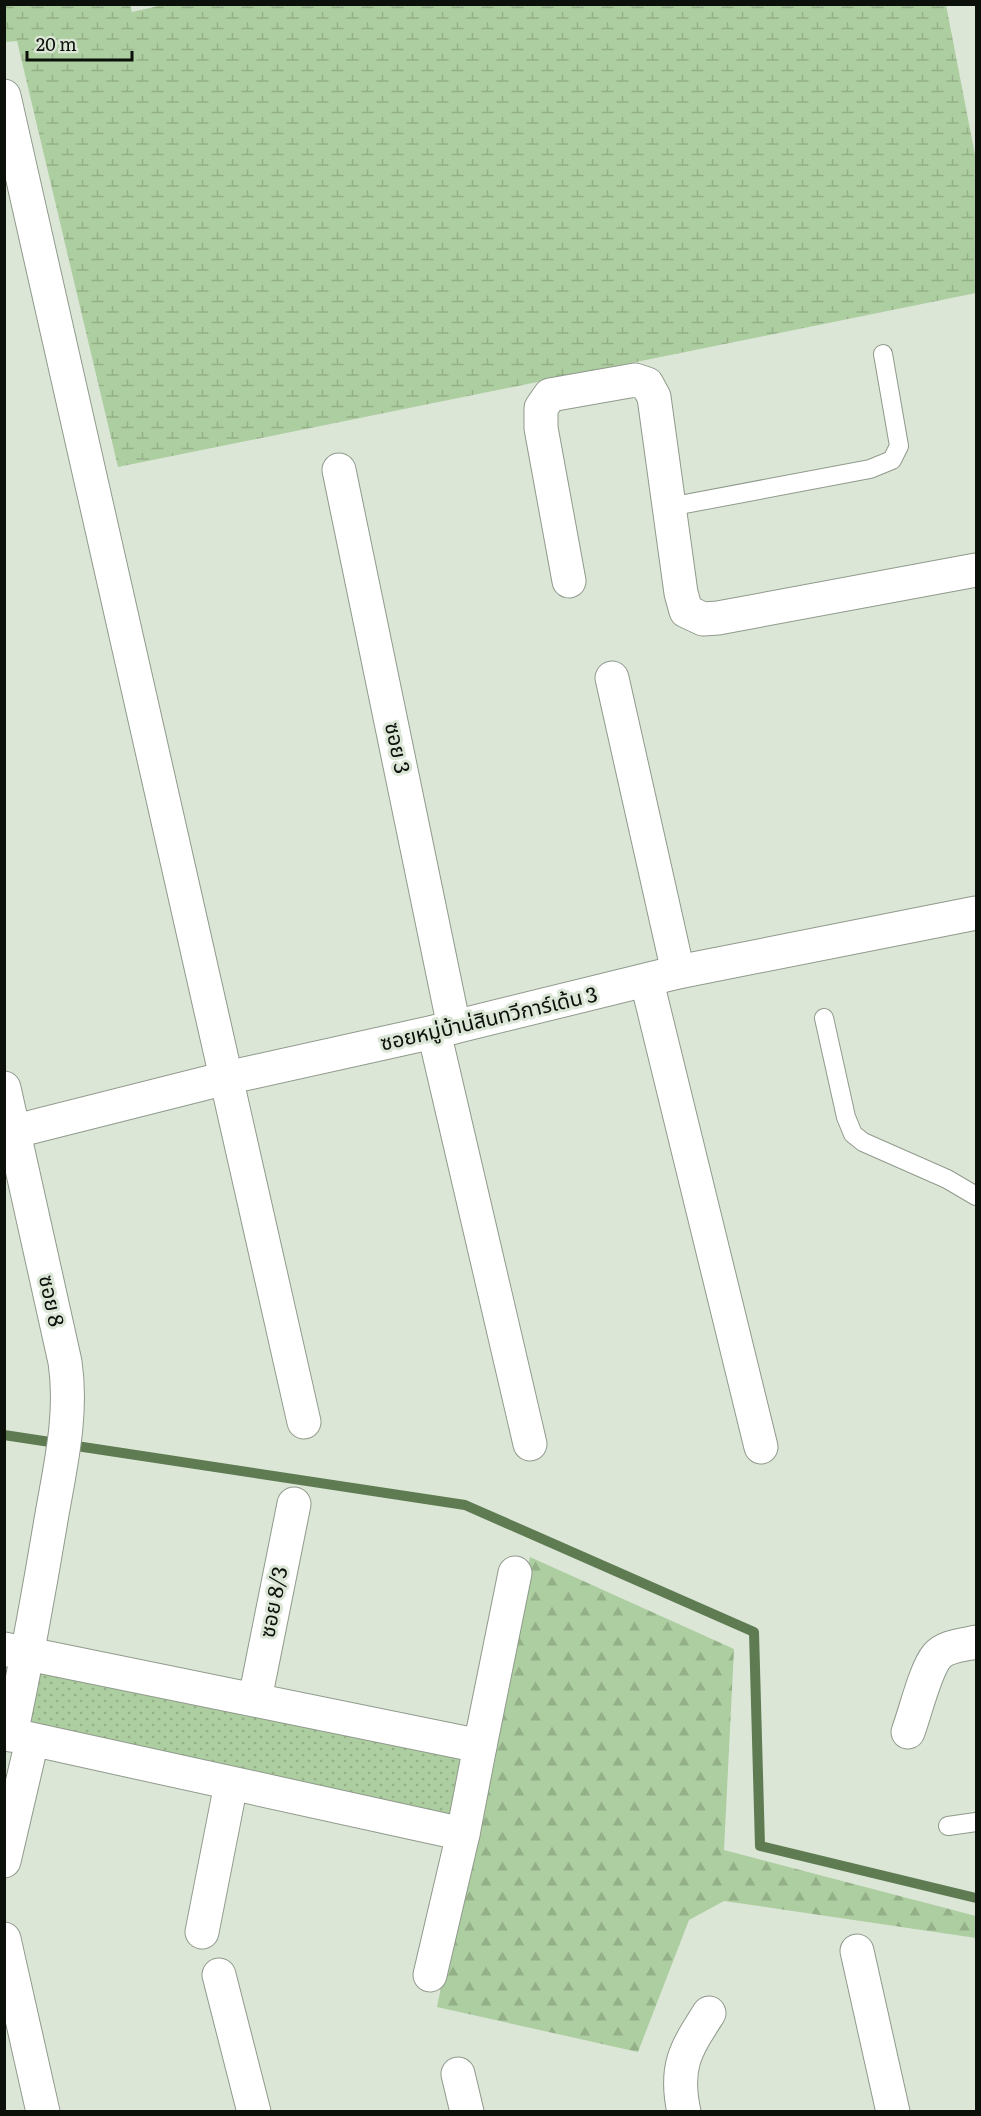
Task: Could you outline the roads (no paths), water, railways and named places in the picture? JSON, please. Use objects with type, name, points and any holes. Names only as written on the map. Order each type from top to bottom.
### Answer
[{"type":"street","points":[[4,96],[304,1422]]},
{"type":"street","points":[[569,581],[541,428],[541,408],[550,395],[635,380],[647,384],[654,397],[681,593],[686,611],[703,619],[718,618],[976,570]]},
{"type":"street","name":"ซอย 3","points":[[339,470],[444,1030],[530,1444]]},
{"type":"street","points":[[612,678],[678,972]]},
{"type":"street","name":"ซอยหมู่บ้าน่สินทวีการ์เด้น 3","points":[[9,1133],[226,1078],[444,1030],[647,982],[678,972],[976,913]]},
{"type":"street","points":[[647,982],[761,1447]]},
{"type":"street","name":"ซอย 8","points":[[4,1088],[9,1133],[65,1362],[69,1388],[69,1406],[59,1472],[16,1651],[16,1736],[4,1861]]},
{"type":"street","name":"ซอย 8/3","points":[[255,1699],[294,1504]]},
{"type":"street","points":[[430,1975],[463,1834],[515,1573]]},
{"type":"street","points":[[908,1732],[929,1671],[937,1655],[949,1648],[976,1642]]},
{"type":"street","points":[[16,1651],[480,1746]]},
{"type":"street","points":[[16,1736],[463,1834]]},
{"type":"street","points":[[202,1932],[231,1784]]},
{"type":"street","points":[[4,1939],[43,2112]]},
{"type":"street","points":[[857,1951],[893,2112]]},
{"type":"street","points":[[219,1975],[254,2112]]},
{"type":"street","points":[[684,2112],[680,2069],[689,2044],[710,2013]]},
{"type":"street","points":[[458,2074],[467,2112]]},
{"type":"lane","points":[[669,507],[870,469],[892,460],[899,446],[883,354]]},
{"type":"lane","points":[[824,1018],[846,1117],[853,1134],[863,1142],[947,1179],[976,1196]]},
{"type":"lane","points":[[948,1826],[976,1822]]},
{"type":"waterway","points":[[4,1435],[465,1505],[754,1632],[760,1846],[976,1898]]}]
